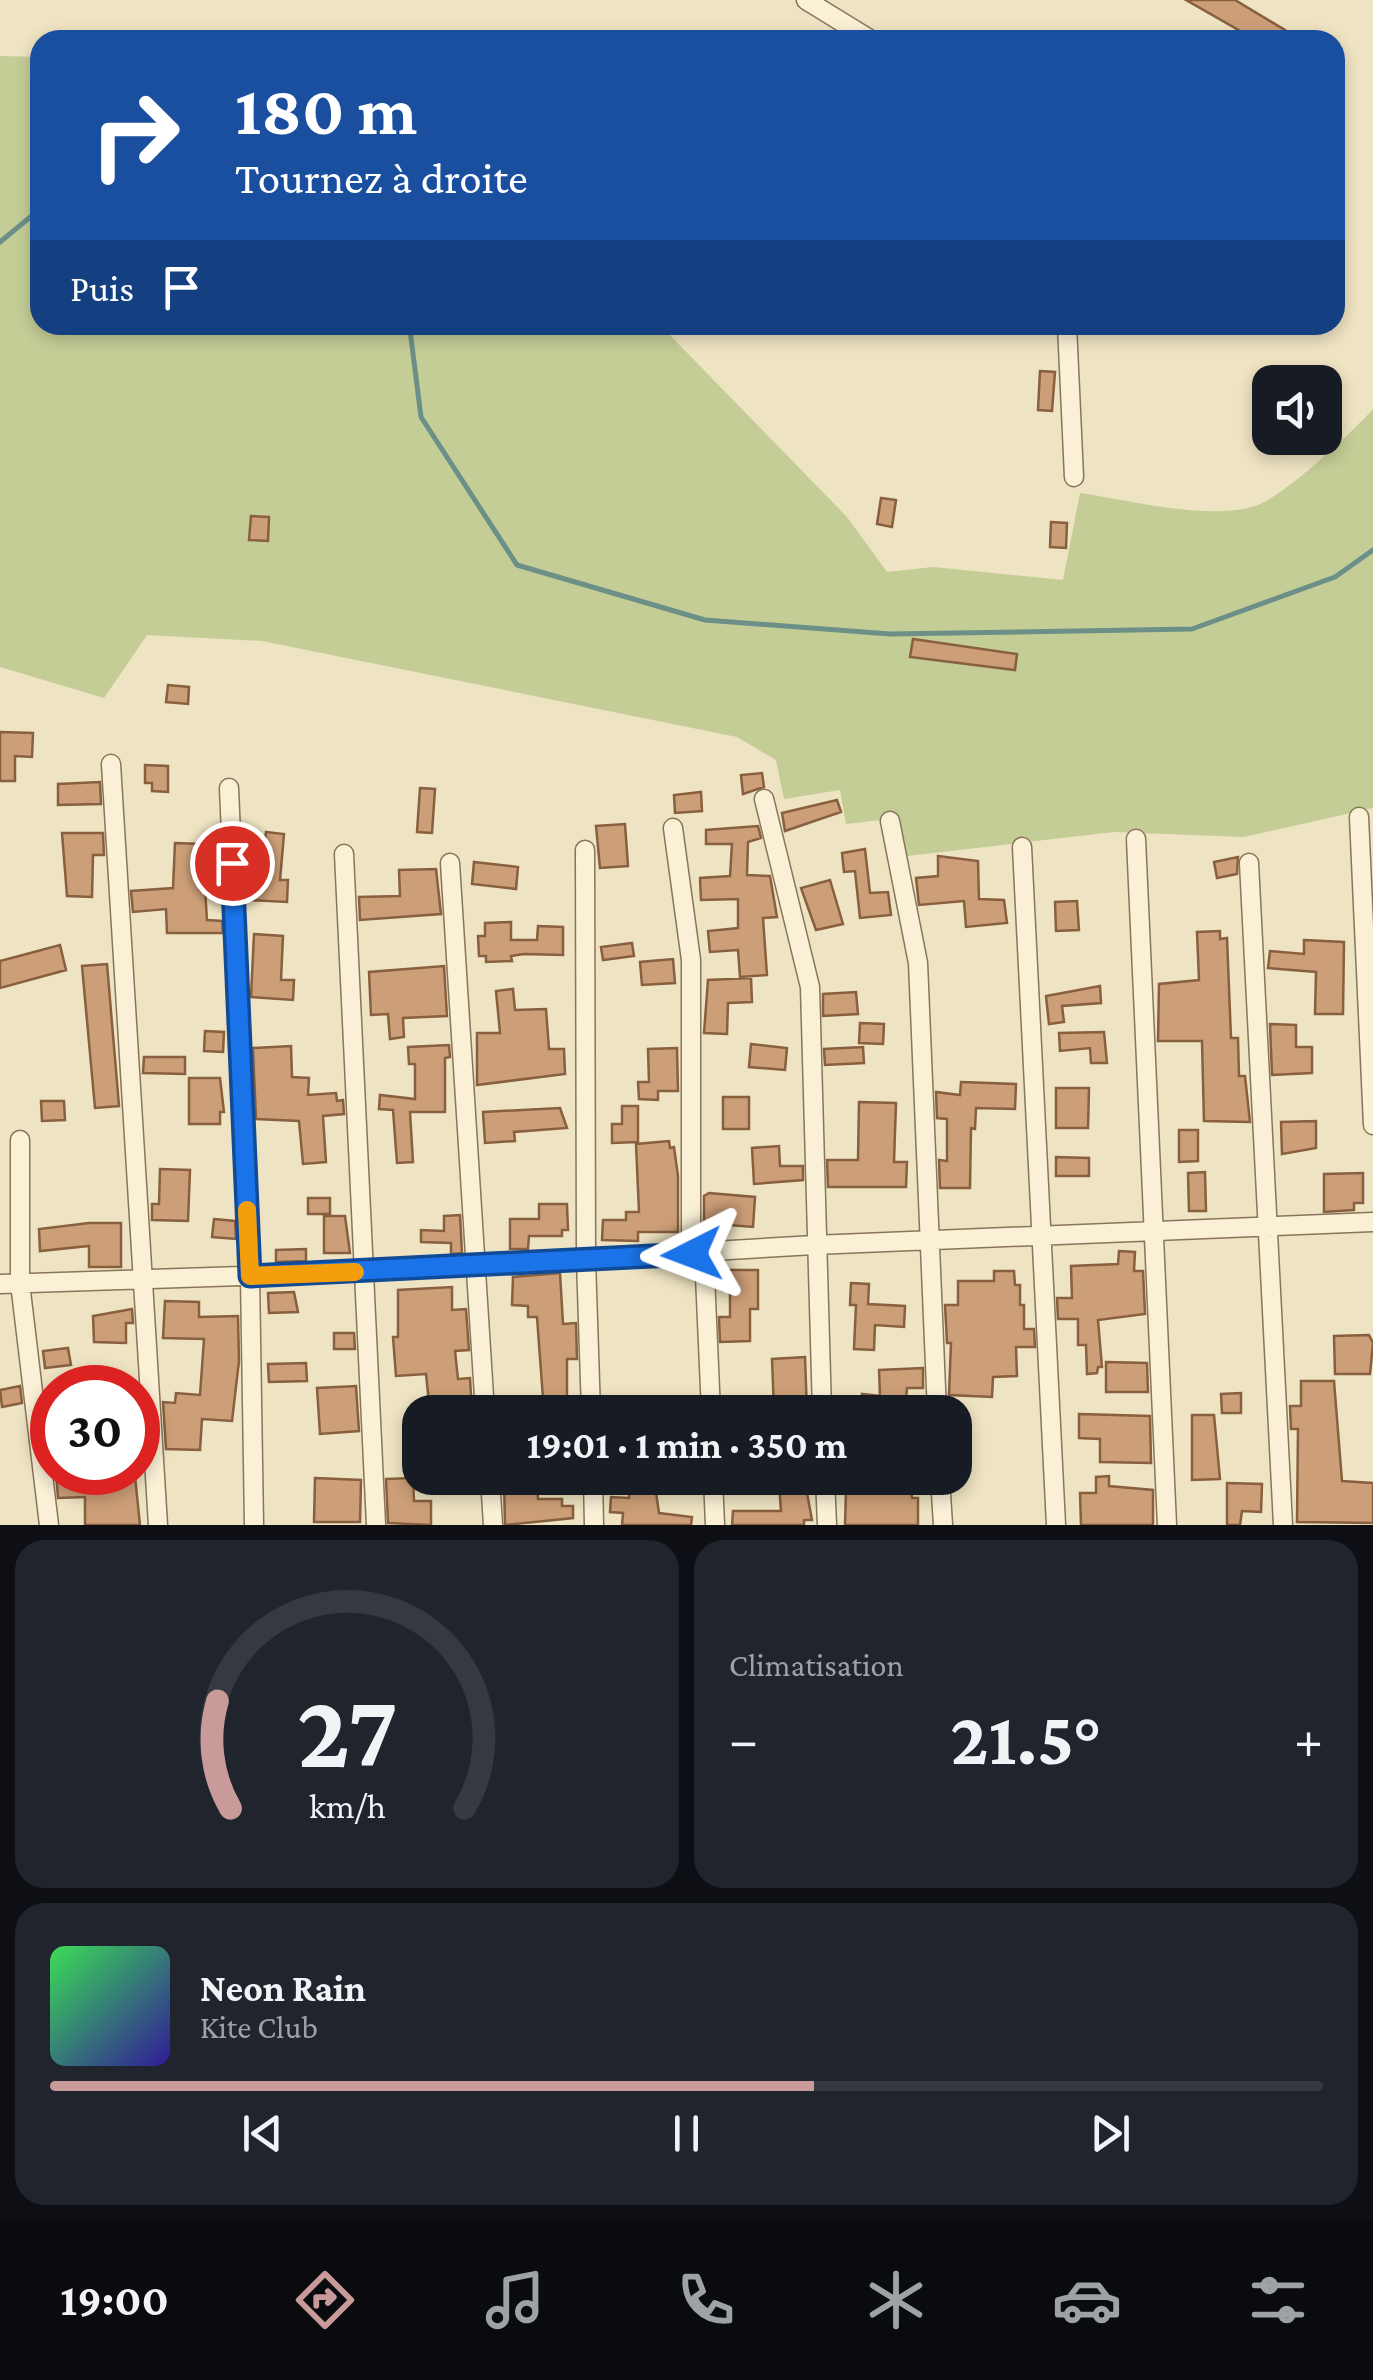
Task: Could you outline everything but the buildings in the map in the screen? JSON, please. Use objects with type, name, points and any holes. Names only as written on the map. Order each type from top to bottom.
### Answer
[{"type":"street","points":[[806,0],[855,30]]},
{"type":"street","points":[[1067,335],[1074,477]]},
{"type":"street","points":[[111,764],[158,1525]]},
{"type":"street","points":[[228,788],[250,1276],[254,1525]]},
{"type":"street","points":[[764,799],[810,987],[814,1245],[821,1395]]},
{"type":"street","points":[[1359,817],[1373,1126]]},
{"type":"street","points":[[890,821],[918,963],[936,1395]]},
{"type":"street","points":[[673,828],[691,960],[698,1253],[710,1395]]},
{"type":"street","points":[[1136,839],[1167,1525]]},
{"type":"street","points":[[1022,847],[1038,1240],[1056,1525]]},
{"type":"street","points":[[585,850],[586,1260],[590,1395]]},
{"type":"street","points":[[344,854],[376,1525]]},
{"type":"street","points":[[450,863],[485,1395]]},
{"type":"street","points":[[1248,863],[1283,1525]]},
{"type":"street","points":[[20,1140],[20,1283],[49,1525]]},
{"type":"street","points":[[0,1284],[476,1267],[814,1245],[1038,1240],[1373,1222]]},
{"type":"street","points":[[491,1495],[493,1525]]},
{"type":"street","points":[[593,1495],[594,1525]]},
{"type":"street","points":[[714,1495],[715,1525]]},
{"type":"street","points":[[826,1495],[827,1525]]},
{"type":"street","points":[[941,1495],[942,1525]]},
{"type":"green space","points":[[0,56],[30,57],[30,335],[670,335],[847,517],[887,572],[933,567],[1063,580],[1080,493],[1192,510],[1255,506],[1326,455],[1342,455],[1342,440],[1373,409],[1373,808],[1244,837],[1114,832],[907,856],[899,818],[846,824],[840,790],[784,799],[776,760],[737,737],[262,641],[147,635],[104,698],[0,667]]},
{"type":"waterway","points":[[0,242],[30,217]]},
{"type":"waterway","points":[[411,335],[421,417],[517,565],[705,620],[890,634],[1192,629],[1335,577],[1373,550]]},
{"type":"slow traffic","points":[[247,1210],[250,1276],[355,1272]]},
{"type":"route","points":[[232,863],[250,1276],[692,1254]]}]
